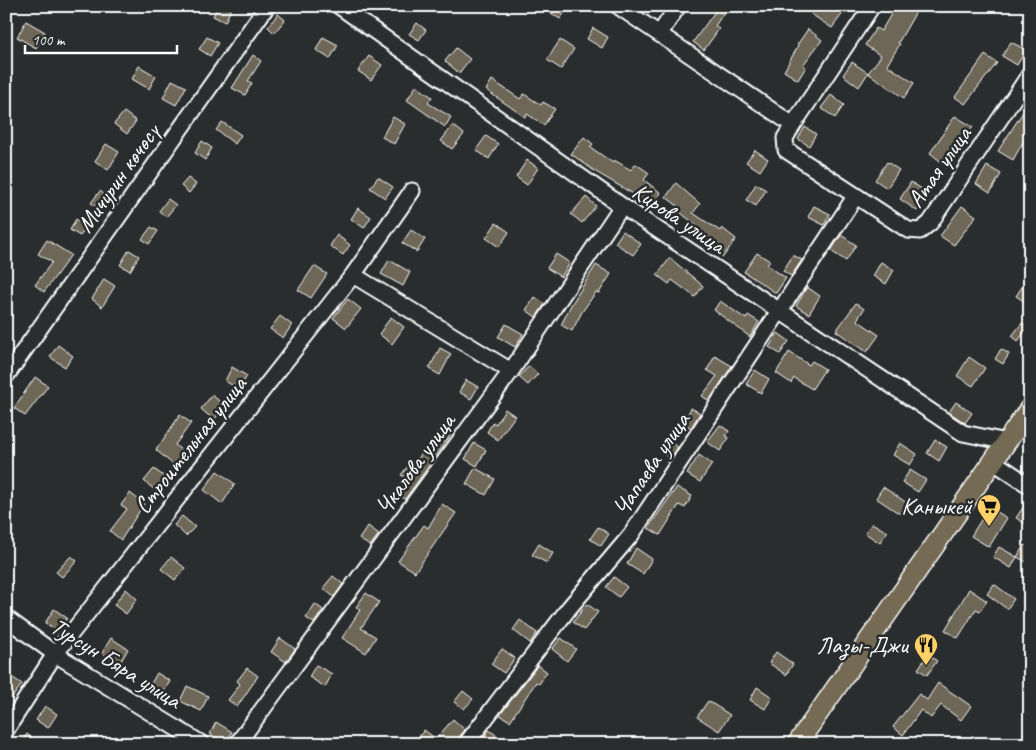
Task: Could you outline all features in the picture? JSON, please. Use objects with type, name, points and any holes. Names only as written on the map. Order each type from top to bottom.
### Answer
[{"type":"main road","points":[[797,744],[1030,408]]},
{"type":"street","name":"Мичурин көчөсү","points":[[6,376],[267,6]]},
{"type":"street","name":"Кирова улица","points":[[339,6],[622,206],[779,313],[963,433],[1007,442]]},
{"type":"street","points":[[618,6],[792,125]]},
{"type":"street","points":[[660,33],[678,6]]},
{"type":"street","name":"Атая улица","points":[[872,6],[792,125],[785,138],[786,150],[908,230],[920,231],[930,223],[1030,74]]},
{"type":"street","name":"Строительная улица","points":[[6,730],[55,654],[353,275],[412,191]]},
{"type":"street","name":"Чапаева улица","points":[[466,744],[569,608],[631,535],[855,197]]},
{"type":"street","name":"Чкалова улица","points":[[237,744],[511,371],[622,206]]},
{"type":"street","points":[[353,275],[511,371]]},
{"type":"street","points":[[994,462],[1030,486]]},
{"type":"street","name":"Турсун Бяра улица","points":[[6,618],[55,654],[202,744]]},
{"type":"building","points":[[218,6],[231,9],[225,22],[213,16]]},
{"type":"building","points":[[540,6],[562,6],[567,9],[560,19]]},
{"type":"building","points":[[719,6],[728,6],[715,26],[719,29],[704,50],[693,42]]},
{"type":"building","points":[[816,6],[833,6],[843,13],[832,28],[811,14]]},
{"type":"building","points":[[896,6],[907,6],[916,12],[887,65],[914,83],[904,98],[868,73],[881,56],[865,45],[876,28],[881,31]]},
{"type":"building","points":[[278,14],[285,20],[274,33],[268,27]]},
{"type":"building","points":[[26,21],[45,32],[36,48],[17,37]]},
{"type":"building","points":[[417,23],[426,30],[419,40],[409,34]]},
{"type":"building","points":[[593,28],[608,37],[602,48],[587,39]]},
{"type":"building","points":[[808,29],[822,40],[803,65],[806,67],[798,80],[784,71],[797,45]]},
{"type":"building","points":[[207,37],[218,43],[210,56],[199,49]]},
{"type":"building","points":[[323,37],[338,45],[330,59],[316,50]]},
{"type":"building","points":[[560,40],[574,49],[561,69],[547,60]]},
{"type":"building","points":[[1011,42],[1026,50],[1017,65],[1002,56]]},
{"type":"building","points":[[456,48],[470,59],[459,73],[445,61]]},
{"type":"building","points":[[253,55],[261,61],[248,81],[252,83],[245,95],[232,88]]},
{"type":"building","points":[[985,55],[997,63],[965,104],[955,97]]},
{"type":"building","points":[[369,56],[382,65],[371,80],[358,71]]},
{"type":"building","points":[[852,62],[868,73],[859,87],[843,75]]},
{"type":"building","points":[[139,66],[156,76],[149,89],[132,79]]},
{"type":"building","points":[[172,80],[186,87],[176,105],[163,98]]},
{"type":"building","points":[[492,80],[520,99],[524,94],[541,105],[543,102],[555,109],[544,125],[527,114],[525,117],[486,90]]},
{"type":"building","points":[[416,86],[432,97],[428,103],[451,117],[445,127],[407,100]]},
{"type":"building","points":[[831,95],[844,105],[835,118],[821,108]]},
{"type":"building","points":[[1030,101],[1030,146],[1023,142],[1013,160],[998,151]]},
{"type":"building","points":[[124,112],[136,121],[127,134],[114,124]]},
{"type":"building","points":[[955,116],[973,127],[944,164],[930,153]]},
{"type":"building","points":[[393,117],[405,124],[394,144],[382,137]]},
{"type":"building","points":[[222,122],[241,135],[235,144],[216,130]]},
{"type":"building","points":[[453,125],[464,134],[452,149],[441,141]]},
{"type":"building","points":[[805,127],[816,134],[809,146],[798,139]]},
{"type":"building","points":[[486,136],[498,144],[489,159],[476,150]]},
{"type":"building","points":[[584,137],[593,144],[590,147],[613,163],[614,160],[631,170],[636,164],[649,173],[644,180],[661,193],[648,209],[637,201],[640,198],[596,172],[571,154]]},
{"type":"building","points":[[202,141],[212,148],[205,160],[195,153]]},
{"type":"building","points":[[106,144],[119,152],[108,170],[95,161]]},
{"type":"building","points":[[755,150],[768,159],[760,171],[746,162]]},
{"type":"building","points":[[527,160],[538,168],[527,185],[516,177]]},
{"type":"building","points":[[887,162],[899,170],[887,188],[875,180]]},
{"type":"building","points":[[987,166],[1001,174],[990,193],[976,184]]},
{"type":"building","points":[[378,177],[393,187],[385,198],[370,188]]},
{"type":"building","points":[[188,178],[196,184],[189,193],[181,186]]},
{"type":"building","points":[[911,182],[928,193],[917,211],[900,199]]},
{"type":"building","points":[[676,183],[700,204],[693,213],[720,231],[722,228],[736,239],[723,257],[689,234],[696,225],[677,210],[679,207],[666,197]]},
{"type":"building","points":[[756,184],[766,190],[756,206],[746,200]]},
{"type":"building","points":[[100,191],[110,199],[101,210],[91,203]]},
{"type":"building","points":[[586,197],[596,206],[582,223],[571,214]]},
{"type":"building","points":[[168,199],[176,205],[166,217],[159,211]]},
{"type":"building","points":[[814,206],[830,214],[824,225],[808,217]]},
{"type":"building","points":[[962,206],[976,216],[954,245],[940,236]]},
{"type":"building","points":[[358,208],[371,217],[364,228],[351,219]]},
{"type":"building","points":[[76,219],[87,226],[80,236],[70,230]]},
{"type":"building","points":[[496,223],[509,232],[499,247],[486,238]]},
{"type":"building","points":[[151,227],[158,231],[149,244],[142,239]]},
{"type":"building","points":[[411,230],[425,239],[417,252],[402,243]]},
{"type":"building","points":[[623,231],[641,244],[633,255],[615,243]]},
{"type":"building","points":[[337,235],[350,245],[343,255],[330,246]]},
{"type":"building","points":[[841,235],[856,245],[846,261],[831,251]]},
{"type":"building","points":[[47,240],[71,255],[44,292],[35,285],[52,262],[38,254]]},
{"type":"building","points":[[129,250],[139,256],[130,271],[120,265]]},
{"type":"building","points":[[757,253],[770,261],[767,265],[786,278],[776,293],[744,272]]},
{"type":"building","points":[[556,254],[570,263],[561,277],[547,268]]},
{"type":"building","points":[[793,255],[802,260],[791,276],[783,271]]},
{"type":"building","points":[[670,258],[703,286],[695,297],[672,280],[669,284],[657,275]]},
{"type":"building","points":[[389,260],[410,272],[403,286],[381,274]]},
{"type":"building","points":[[881,262],[894,270],[886,284],[873,276]]},
{"type":"building","points":[[596,265],[611,274],[599,293],[596,292],[582,312],[572,331],[561,325]]},
{"type":"building","points":[[314,266],[327,274],[311,298],[298,290]]},
{"type":"building","points":[[1030,275],[1030,305],[1016,296]]},
{"type":"building","points":[[104,279],[115,286],[102,307],[92,299]]},
{"type":"building","points":[[807,287],[820,296],[809,314],[796,306]]},
{"type":"building","points":[[535,297],[545,304],[536,317],[526,310]]},
{"type":"building","points":[[348,299],[361,309],[346,328],[333,318]]},
{"type":"building","points":[[720,301],[746,319],[748,315],[759,322],[750,337],[714,310]]},
{"type":"building","points":[[856,303],[864,309],[857,320],[879,335],[867,352],[836,331]]},
{"type":"building","points":[[280,316],[292,325],[283,338],[270,329]]},
{"type":"building","points":[[391,317],[404,327],[392,344],[379,334]]},
{"type":"building","points":[[1022,323],[1028,327],[1018,341],[1012,336]]},
{"type":"building","points":[[506,324],[523,334],[515,347],[498,337]]},
{"type":"building","points":[[778,333],[789,341],[780,354],[769,347]]},
{"type":"building","points":[[58,345],[73,356],[65,367],[50,357]]},
{"type":"building","points":[[440,348],[451,354],[440,375],[429,369]]},
{"type":"building","points":[[1001,349],[1009,354],[1003,364],[995,359]]},
{"type":"building","points":[[789,352],[809,365],[812,361],[825,369],[812,389],[794,378],[791,383],[776,373]]},
{"type":"building","points":[[715,356],[732,366],[709,401],[702,396],[717,376],[707,370]]},
{"type":"building","points":[[969,357],[985,368],[973,386],[957,376]]},
{"type":"building","points":[[529,366],[538,374],[528,385],[519,377]]},
{"type":"building","points":[[232,367],[247,376],[239,389],[225,381]]},
{"type":"building","points":[[755,370],[769,379],[761,393],[746,384]]},
{"type":"building","points":[[35,377],[48,386],[25,416],[14,408]]},
{"type":"building","points":[[466,380],[478,387],[471,399],[459,392]]},
{"type":"building","points":[[212,395],[225,406],[214,420],[201,409]]},
{"type":"building","points":[[956,402],[972,413],[965,423],[949,412]]},
{"type":"building","points":[[691,408],[700,413],[691,428],[683,423]]},
{"type":"building","points":[[505,409],[515,416],[498,440],[487,432],[493,422],[496,424]]},
{"type":"building","points":[[180,415],[191,423],[175,445],[186,454],[176,467],[156,450]]},
{"type":"building","points":[[443,425],[453,432],[405,499],[395,492],[405,477],[401,475],[411,462],[414,464]]},
{"type":"building","points":[[720,425],[729,431],[726,436],[729,438],[720,451],[707,442]]},
{"type":"building","points":[[666,440],[678,447],[671,458],[660,452]]},
{"type":"building","points":[[935,440],[947,447],[939,461],[927,453]]},
{"type":"building","points":[[474,443],[486,450],[477,466],[465,459]]},
{"type":"building","points":[[900,443],[917,454],[910,465],[893,455]]},
{"type":"building","points":[[699,455],[712,464],[700,482],[687,474]]},
{"type":"building","points":[[475,468],[495,479],[486,495],[466,484]]},
{"type":"building","points":[[154,469],[166,478],[156,491],[144,481]]},
{"type":"building","points":[[910,470],[926,480],[918,492],[902,482]]},
{"type":"building","points":[[217,471],[235,484],[222,504],[204,490]]},
{"type":"building","points":[[677,487],[692,496],[685,508],[679,505],[660,535],[648,528]]},
{"type":"building","points":[[883,487],[907,503],[900,514],[876,498]]},
{"type":"building","points":[[130,493],[144,504],[121,540],[110,531],[127,509],[121,505]]},
{"type":"building","points":[[442,504],[456,513],[415,572],[398,561],[424,525],[428,528]]},
{"type":"building","points":[[1024,506],[1030,510],[1030,527],[1016,518]]},
{"type":"building","name":"Каныкей","points":[[989,507],[1007,518],[989,547],[971,536]]},
{"type":"building","points":[[182,516],[195,527],[186,536],[174,525]]},
{"type":"building","points":[[872,523],[887,532],[880,543],[865,533]]},
{"type":"building","points":[[368,526],[379,534],[370,546],[359,539]]},
{"type":"building","points":[[598,527],[609,534],[601,546],[590,539]]},
{"type":"building","points":[[539,544],[553,553],[547,563],[532,555]]},
{"type":"building","points":[[1024,545],[1030,548],[1030,564],[1017,557]]},
{"type":"building","points":[[999,547],[1017,557],[1011,568],[993,557]]},
{"type":"building","points":[[636,548],[652,559],[643,574],[627,564]]},
{"type":"building","points":[[71,556],[77,561],[62,577],[56,572]]},
{"type":"building","points":[[171,557],[185,568],[175,580],[161,569]]},
{"type":"building","points":[[333,576],[343,584],[334,597],[323,588]]},
{"type":"building","points":[[614,577],[627,587],[619,597],[606,587]]},
{"type":"building","points":[[994,584],[1014,599],[1007,609],[987,594]]},
{"type":"building","points":[[126,589],[137,599],[126,614],[114,605]]},
{"type":"building","points":[[969,589],[987,601],[980,611],[976,609],[958,638],[945,630]]},
{"type":"building","points":[[366,593],[379,602],[361,628],[376,637],[366,653],[342,638],[360,610],[356,607]]},
{"type":"building","points":[[315,604],[323,610],[314,623],[306,618]]},
{"type":"building","points":[[587,604],[598,612],[584,630],[573,622]]},
{"type":"building","points":[[54,609],[67,618],[58,631],[45,623]]},
{"type":"building","points":[[520,620],[537,633],[530,643],[513,630]]},
{"type":"building","points":[[111,638],[128,649],[120,663],[102,653]]},
{"type":"building","points":[[280,638],[295,649],[286,662],[271,652]]},
{"type":"building","points":[[561,638],[576,649],[567,661],[552,649]]},
{"type":"building","points":[[502,649],[515,658],[504,673],[491,664]]},
{"type":"building","points":[[776,652],[793,664],[786,675],[769,663]]},
{"type":"building","points":[[928,654],[937,661],[927,675],[918,669]]},
{"type":"building","points":[[316,665],[332,674],[325,687],[309,677]]},
{"type":"building","points":[[538,665],[547,672],[539,684],[536,682],[510,721],[500,715]]},
{"type":"building","points":[[247,668],[258,676],[237,707],[228,700],[240,684],[237,681]]},
{"type":"building","points":[[6,673],[22,684],[11,699],[6,695]]},
{"type":"building","points":[[157,673],[170,681],[161,697],[148,689]]},
{"type":"building","points":[[938,683],[971,706],[961,720],[941,705],[931,718],[921,710],[903,735],[893,727],[919,694],[927,700]]},
{"type":"building","points":[[187,686],[208,696],[201,711],[180,701]]},
{"type":"building","points":[[757,687],[772,697],[765,709],[750,700]]},
{"type":"building","points":[[463,691],[473,699],[464,709],[454,702]]},
{"type":"building","points":[[708,701],[730,715],[719,731],[697,717]]},
{"type":"building","points":[[45,706],[57,714],[48,728],[36,720]]},
{"type":"building","points":[[453,719],[465,730],[453,744],[414,744],[424,730],[436,739]]},
{"type":"building","points":[[216,722],[232,732],[226,743],[210,734]]},
{"type":"building","points":[[489,730],[496,735],[490,744],[483,744],[480,742]]},
{"type":"building","points":[[27,734],[39,744],[20,744]]},
{"type":"place","name":"Каныкей","points":[[989,527]]},
{"type":"place","name":"Лазы-Джи","points":[[926,666]]}]
